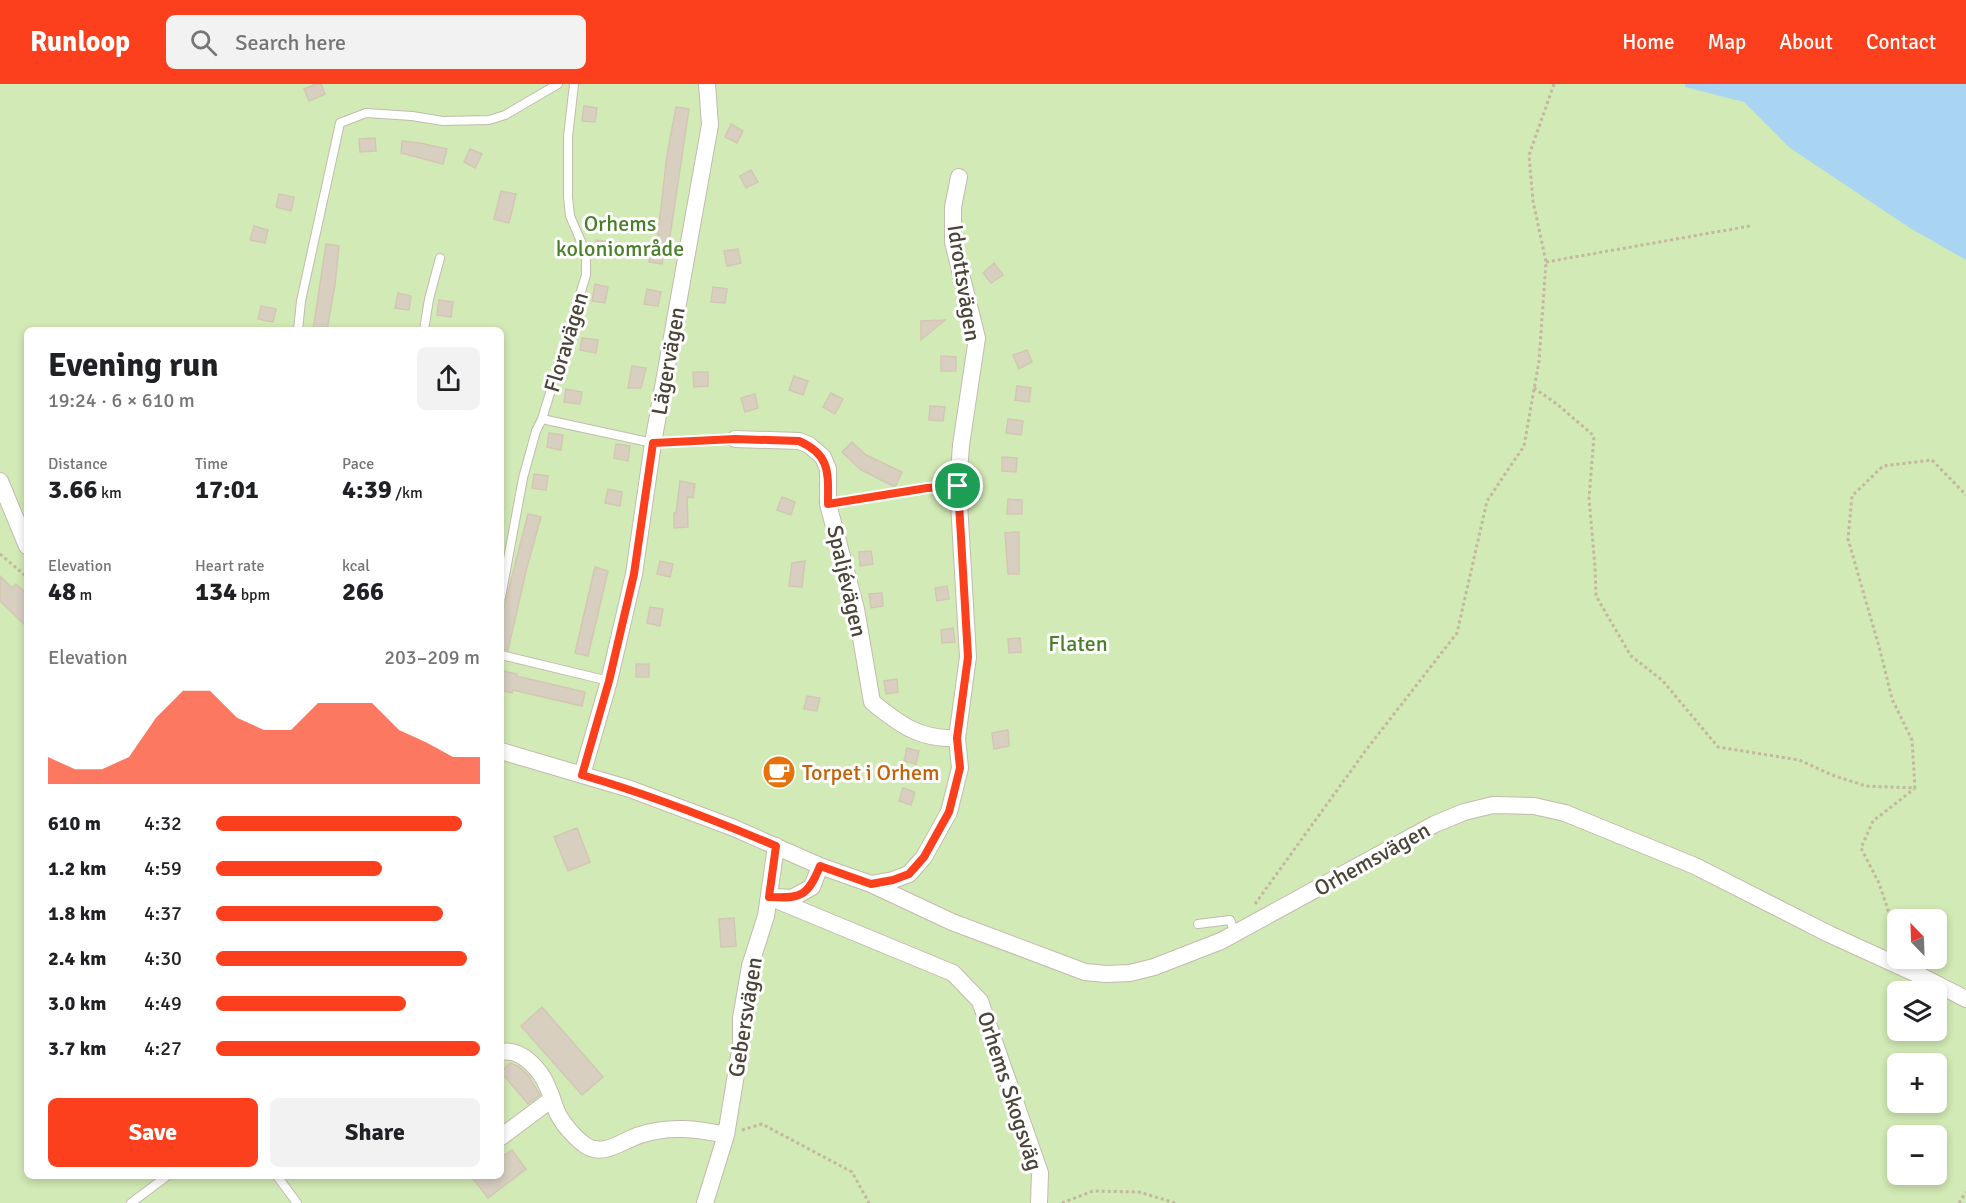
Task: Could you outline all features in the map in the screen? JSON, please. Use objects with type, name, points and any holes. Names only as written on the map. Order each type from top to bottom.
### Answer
[{"type":"street","name":"Lägervägen","points":[[582,775],[609,681],[634,574],[653,443],[710,125],[707,84]]},
{"type":"street","name":"Idrottsvägen","points":[[871,884],[909,874],[924,857],[949,812],[960,768],[957,738],[968,657],[958,486],[961,445],[977,338],[953,242],[953,207],[959,177]]},
{"type":"street","name":"Spaljévägen","points":[[735,439],[799,441],[809,445],[823,457],[828,470],[828,504],[856,609],[872,702],[900,725],[924,735],[942,739],[957,738]]},
{"type":"street","points":[[0,481],[24,539]]},
{"type":"street","name":"Orhemsvägen","points":[[504,752],[630,789],[734,828],[820,866],[871,884],[952,922],[1085,972],[1106,974],[1138,971],[1210,945],[1435,824],[1454,816],[1492,805],[1534,806],[1565,813],[1695,866],[1829,934],[1966,999]]},
{"type":"street","points":[[776,846],[769,897],[792,898],[812,887],[820,866]]},
{"type":"street","name":"Gebersvägen","points":[[705,1203],[726,1135],[741,1044],[741,1018],[750,966],[766,916],[769,897]]},
{"type":"street","name":"Orhems Skogsväg","points":[[769,897],[953,973],[980,1001],[1040,1173],[1039,1203]]},
{"type":"street","points":[[504,1052],[516,1052],[539,1072],[548,1086],[558,1113],[586,1146],[601,1149],[615,1146],[659,1130],[697,1129],[726,1135]]},
{"type":"street","points":[[504,1135],[552,1099]]},
{"type":"lane","points":[[298,327],[301,302],[340,123],[366,113],[443,121],[489,120],[505,115],[558,84]]},
{"type":"lane","name":"Floravägen","points":[[504,581],[523,478],[586,275],[586,253],[570,216],[568,197],[568,137],[574,84]]},
{"type":"lane","points":[[424,327],[440,258]]},
{"type":"lane","points":[[542,419],[653,443]]},
{"type":"lane","points":[[504,656],[609,681]]},
{"type":"lane","points":[[1198,924],[1230,920],[1235,933]]},
{"type":"lane","points":[[131,1203],[163,1179]]},
{"type":"lane","points":[[279,1179],[297,1203]]},
{"type":"path","points":[[1259,920],[1255,902],[1366,750],[1457,633],[1487,501],[1524,446],[1539,361],[1546,262],[1533,201],[1529,155],[1554,84]]},
{"type":"path","points":[[1546,262],[1750,226]]},
{"type":"path","points":[[1534,388],[1557,404],[1594,436],[1589,498],[1596,596],[1631,656],[1662,680],[1718,747],[1799,760],[1832,776],[1866,786],[1915,788]]},
{"type":"path","points":[[653,443],[735,439]]},
{"type":"path","points":[[1915,788],[1912,740],[1892,699],[1848,539],[1852,496],[1883,466],[1932,460],[1966,495]]},
{"type":"path","points":[[828,504],[927,488],[958,486]]},
{"type":"path","points":[[0,554],[24,574]]},
{"type":"path","points":[[1888,909],[1879,883],[1861,848],[1873,821],[1915,788]]},
{"type":"path","points":[[726,1135],[762,1124],[852,1172],[869,1203]]},
{"type":"path","points":[[1062,1203],[1093,1191],[1139,1192],[1175,1203]]},
{"type":"path","points":[[1959,1203],[1966,1192]]},
{"type":"green space","name":"Flaten","points":[[0,84],[1966,84],[1966,1203],[0,1203]]},
{"type":"water","points":[[1685,84],[1966,84],[1966,260],[1910,228],[1790,148],[1744,102],[1685,87]]},
{"type":"building","points":[[321,84],[325,94],[309,101],[304,89]]},
{"type":"building","points":[[584,106],[597,108],[595,122],[582,121]]},
{"type":"building","points":[[676,107],[689,109],[669,243],[657,242],[667,155]]},
{"type":"building","points":[[731,124],[743,131],[737,143],[725,137]]},
{"type":"building","points":[[375,138],[376,151],[360,152],[359,139]]},
{"type":"building","points":[[402,141],[447,149],[443,164],[401,153]]},
{"type":"building","points":[[470,149],[482,154],[475,168],[464,162]]},
{"type":"building","points":[[751,170],[758,182],[746,188],[740,176]]},
{"type":"building","points":[[501,191],[516,194],[509,223],[494,219]]},
{"type":"building","points":[[279,194],[294,197],[291,211],[276,207]]},
{"type":"building","points":[[254,226],[268,230],[265,243],[250,240]]},
{"type":"building","points":[[596,240],[610,242],[608,257],[594,255]]},
{"type":"building","points":[[326,244],[339,246],[328,327],[313,327]]},
{"type":"building","points":[[651,249],[664,251],[662,264],[649,262]]},
{"type":"building","points":[[738,249],[741,263],[727,266],[724,251]]},
{"type":"building","points":[[994,263],[1003,275],[991,283],[983,273]]},
{"type":"building","points":[[595,284],[608,287],[605,303],[592,301]]},
{"type":"building","points":[[713,287],[727,289],[725,303],[711,302]]},
{"type":"building","points":[[647,289],[661,292],[658,306],[644,304]]},
{"type":"building","points":[[398,293],[411,296],[409,310],[395,308]]},
{"type":"building","points":[[439,300],[453,302],[451,317],[437,315]]},
{"type":"building","points":[[261,306],[276,309],[273,322],[258,319]]},
{"type":"building","points":[[945,320],[921,340],[921,321]]},
{"type":"building","points":[[582,338],[598,340],[596,353],[580,350]]},
{"type":"building","points":[[1027,350],[1032,362],[1019,369],[1013,355]]},
{"type":"building","points":[[941,356],[956,357],[956,371],[941,371]]},
{"type":"building","points":[[632,366],[646,368],[641,388],[628,388]]},
{"type":"building","points":[[693,372],[708,372],[708,386],[694,387]]},
{"type":"building","points":[[794,376],[808,381],[803,395],[789,390]]},
{"type":"building","points":[[1017,386],[1031,388],[1029,402],[1015,400]]},
{"type":"building","points":[[566,389],[582,392],[580,404],[564,402]]},
{"type":"building","points":[[831,393],[843,399],[835,414],[823,407]]},
{"type":"building","points":[[755,394],[758,408],[745,412],[741,398]]},
{"type":"building","points":[[930,406],[945,407],[943,421],[929,420]]},
{"type":"building","points":[[1008,419],[1023,421],[1021,435],[1006,433]]},
{"type":"building","points":[[549,433],[563,435],[561,450],[547,447]]},
{"type":"building","points":[[852,442],[866,455],[902,472],[895,487],[861,470],[842,452]]},
{"type":"building","points":[[616,444],[630,446],[628,461],[614,458]]},
{"type":"building","points":[[1002,457],[1017,458],[1016,472],[1002,471]]},
{"type":"building","points":[[534,474],[548,476],[546,490],[532,488]]},
{"type":"building","points":[[680,481],[695,484],[693,498],[687,497],[688,527],[674,528],[674,513],[676,513]]},
{"type":"building","points":[[608,489],[622,492],[620,506],[605,503]]},
{"type":"building","points":[[782,497],[795,502],[791,515],[777,510]]},
{"type":"building","points":[[1008,499],[1022,500],[1022,514],[1007,514]]},
{"type":"building","points":[[528,514],[541,517],[508,650],[504,649],[504,607]]},
{"type":"building","points":[[1019,532],[1019,574],[1008,574],[1005,533]]},
{"type":"building","points":[[871,551],[873,564],[860,566],[859,552]]},
{"type":"building","points":[[660,561],[673,564],[670,577],[657,574]]},
{"type":"building","points":[[805,561],[802,587],[789,586],[792,563]]},
{"type":"building","points":[[595,567],[608,571],[588,656],[575,653]]},
{"type":"building","points":[[0,576],[12,588],[16,584],[24,591],[24,624],[0,601]]},
{"type":"building","points":[[947,586],[949,599],[937,601],[935,588]]},
{"type":"building","points":[[882,593],[883,606],[871,608],[869,594]]},
{"type":"building","points":[[650,607],[663,609],[660,626],[647,623]]},
{"type":"building","points":[[953,628],[955,642],[942,643],[941,630]]},
{"type":"building","points":[[1020,638],[1021,652],[1009,653],[1008,639]]},
{"type":"building","points":[[636,664],[649,664],[649,677],[636,677]]},
{"type":"building","points":[[504,671],[517,674],[516,676],[585,692],[582,706],[513,690],[512,693],[504,691]]},
{"type":"building","points":[[897,679],[898,692],[886,694],[884,681]]},
{"type":"building","points":[[807,696],[820,698],[817,711],[804,709]]},
{"type":"building","points":[[1008,730],[1009,746],[994,749],[992,733]]},
{"type":"building","points":[[907,748],[919,751],[916,764],[904,761]]},
{"type":"building","name":"Torpet i Orhem","points":[[772,758],[795,768],[787,786],[764,776]]},
{"type":"building","points":[[903,788],[915,792],[911,805],[899,801]]},
{"type":"building","points":[[577,828],[590,862],[568,871],[554,837]]},
{"type":"building","points":[[734,918],[736,946],[721,947],[719,919]]},
{"type":"building","points":[[542,1007],[603,1077],[582,1095],[521,1026]]},
{"type":"building","points":[[510,1063],[518,1066],[528,1075],[540,1095],[528,1104],[504,1076],[504,1069]]},
{"type":"building","points":[[512,1150],[526,1169],[488,1198],[473,1179],[504,1179],[504,1155]]},
{"type":"place","name":"Torpet i Orhem","points":[[779,772]]},
{"type":"route","points":[[735,439],[799,441],[809,445],[823,457],[828,470],[828,504],[927,488],[958,486],[968,657],[957,738],[960,768],[949,812],[924,857],[909,874],[871,884],[820,866],[812,887],[792,898],[769,897],[776,846],[630,789],[582,775],[609,681],[634,574],[653,443],[735,439]]},
{"type":"park label","name":"Orhems koloniområde","points":[[620,236]]}]
